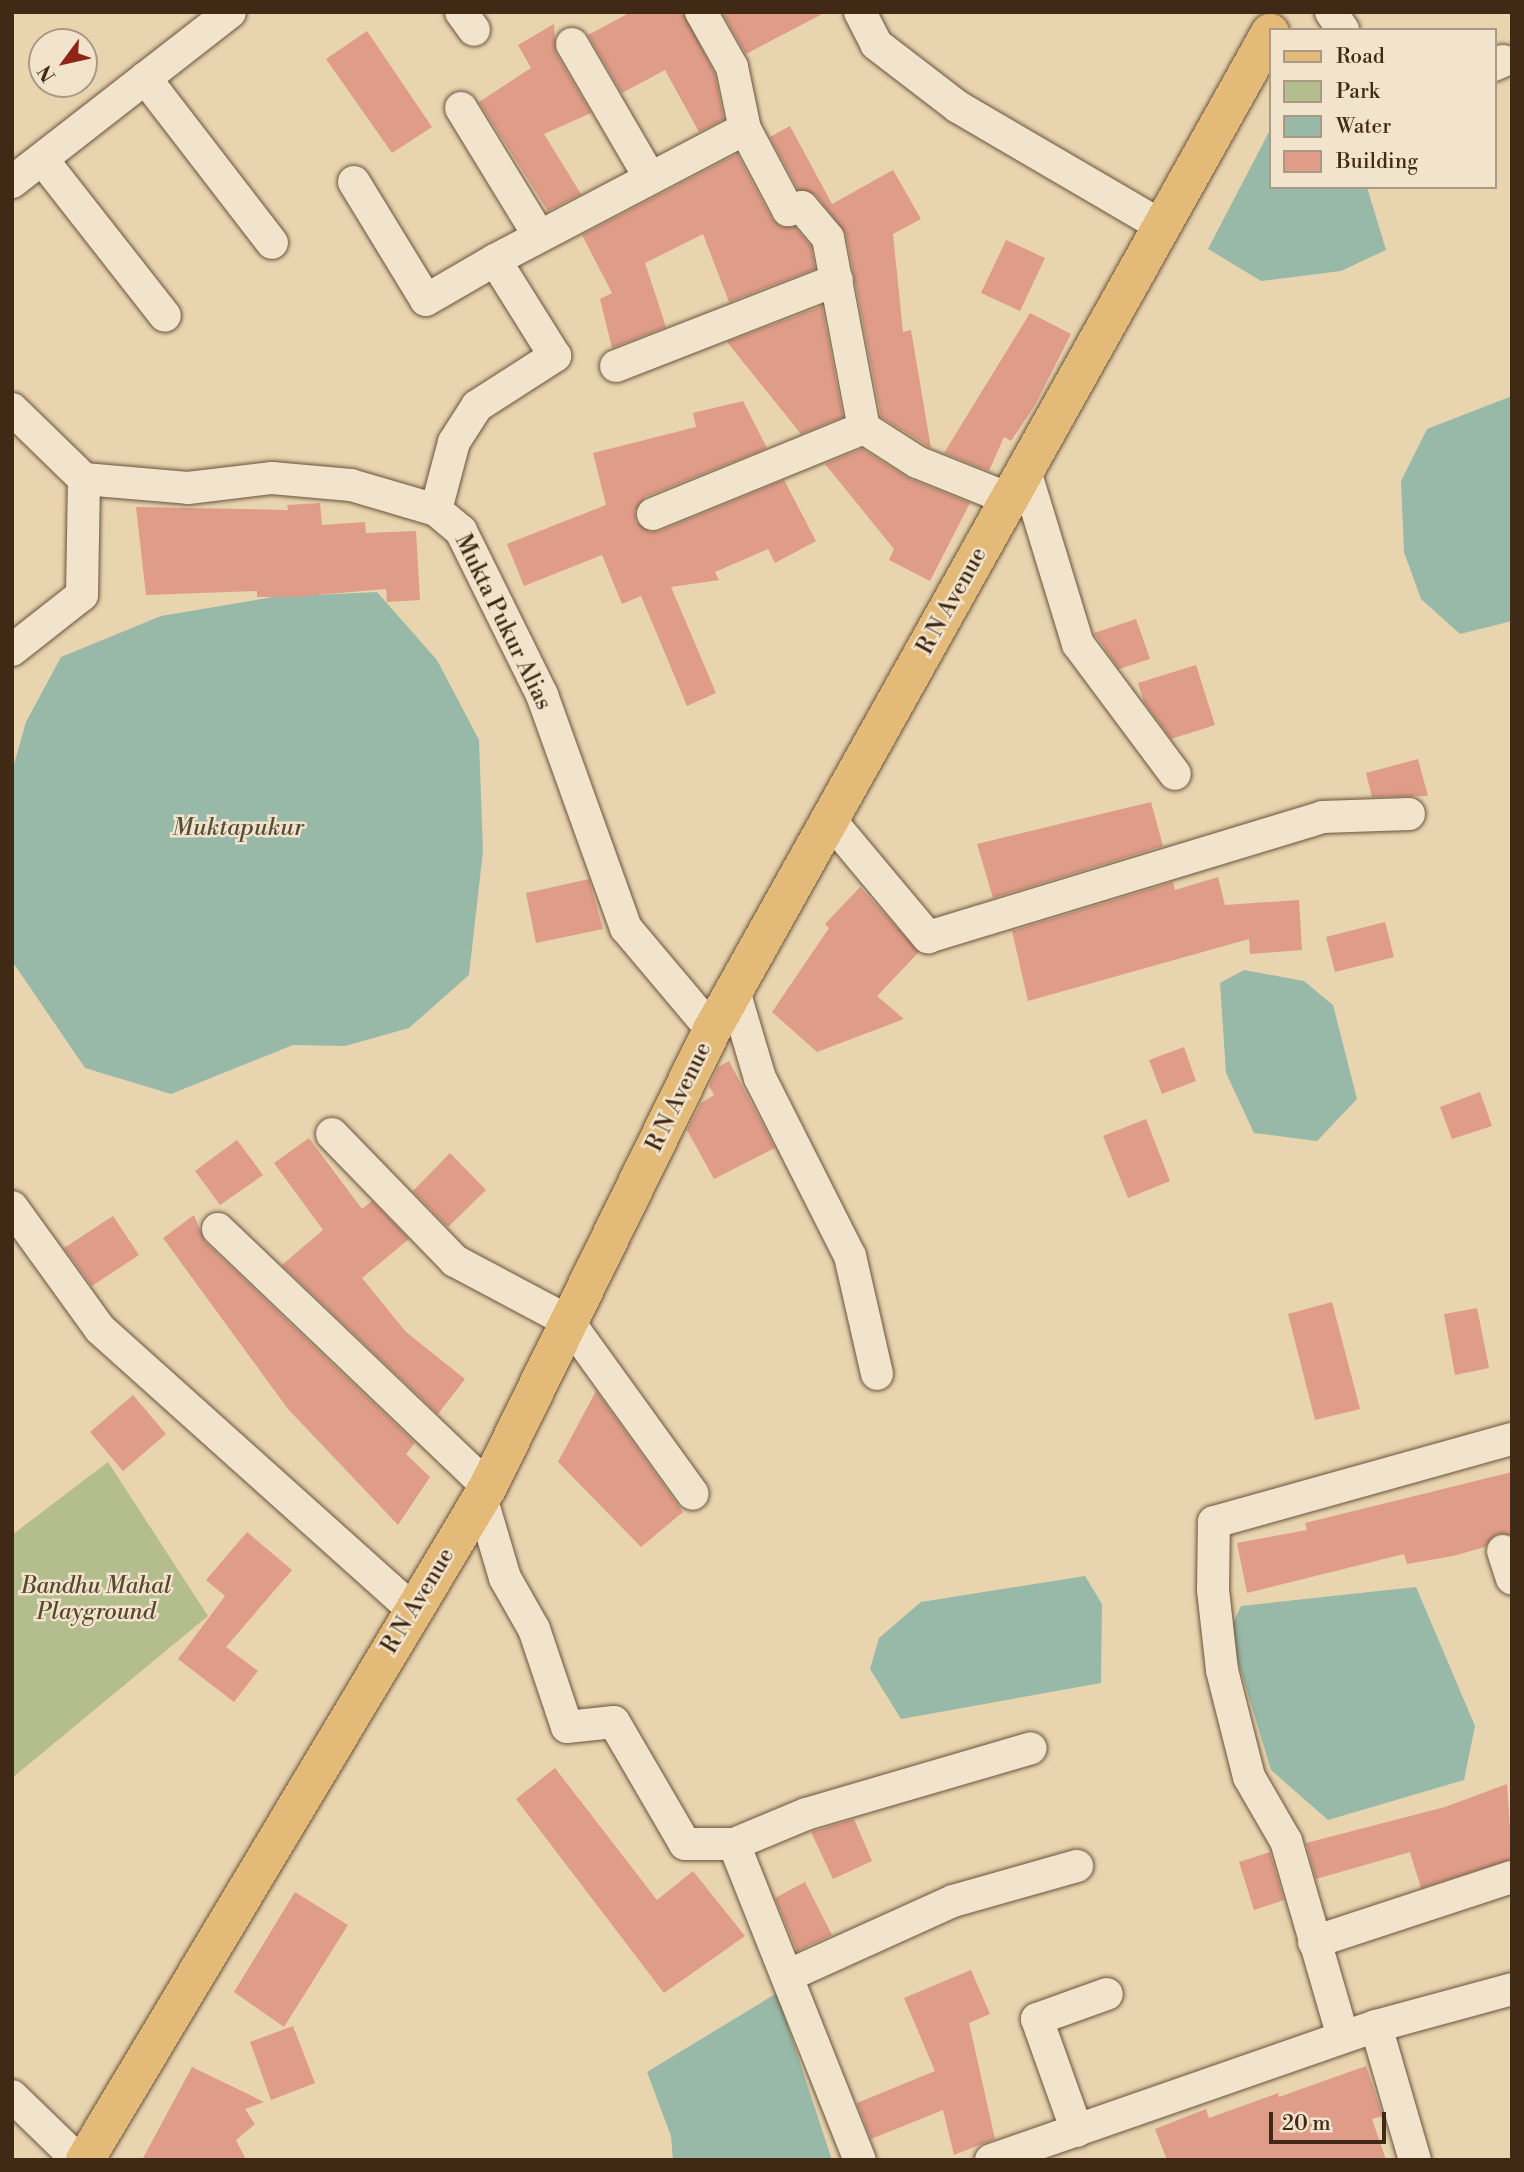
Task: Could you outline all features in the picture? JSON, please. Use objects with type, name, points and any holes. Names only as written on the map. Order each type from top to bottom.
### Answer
[{"type":"main road","name":"R N Avenue","points":[[1273,28],[1282,12]]},
{"type":"main road","name":"R N Avenue","points":[[85,2160],[484,1492],[712,1030],[1268,36]]},
{"type":"street","points":[[12,182],[230,12]]},
{"type":"street","points":[[701,12],[732,66],[745,129],[788,210],[802,207],[828,238],[864,428],[917,462],[1017,485],[1079,644],[1175,774]]},
{"type":"street","points":[[860,12],[876,44],[958,107],[1162,226]]},
{"type":"street","points":[[1331,12],[1342,28]]},
{"type":"street","points":[[572,44],[650,178]]},
{"type":"street","points":[[145,78],[272,243]]},
{"type":"street","points":[[461,108],[539,236]]},
{"type":"street","points":[[354,182],[426,300],[539,236],[745,129]]},
{"type":"street","points":[[42,159],[165,316]]},
{"type":"street","points":[[436,510],[454,442],[477,406],[555,356],[495,260]]},
{"type":"street","points":[[616,366],[837,279]]},
{"type":"street","points":[[12,409],[84,479],[82,595],[12,650]]},
{"type":"street","points":[[653,514],[864,428]]},
{"type":"street","name":"Mukta Pukur Alias","points":[[84,479],[188,488],[272,478],[351,485],[436,510],[461,531],[542,695],[626,928],[712,1030]]},
{"type":"street","points":[[830,820],[928,937],[1322,817],[1409,814]]},
{"type":"street","points":[[734,991],[760,1078],[850,1256],[877,1374]]},
{"type":"street","points":[[332,1134],[455,1261],[568,1321],[693,1494]]},
{"type":"street","points":[[12,1207],[100,1329],[413,1610]]},
{"type":"street","points":[[218,1229],[484,1492],[505,1577],[534,1629],[567,1727],[614,1722],[685,1844],[734,1844],[806,1814],[1031,1748]]},
{"type":"street","points":[[1343,2037],[1286,1841],[1249,1777],[1222,1671],[1213,1590],[1214,1522],[1512,1439]]},
{"type":"street","points":[[734,1844],[860,2160]]},
{"type":"street","points":[[787,1976],[953,1901],[1077,1866]]},
{"type":"street","points":[[1314,1942],[1512,1877]]},
{"type":"street","points":[[991,2160],[1376,2026],[1512,1989]]},
{"type":"street","points":[[1077,2131],[1037,2019],[1107,1994]]},
{"type":"street","points":[[1376,2026],[1415,2160]]},
{"type":"street","points":[[12,2096],[78,2160]]},
{"type":"green space","name":"Bandhu Mahal Playground","points":[[108,1462],[208,1616],[12,1778],[12,1535]]},
{"type":"water","points":[[1268,134],[1268,189],[1368,189],[1386,250],[1341,271],[1261,281],[1208,249]]},
{"type":"water","points":[[1512,396],[1512,621],[1460,634],[1421,599],[1404,552],[1401,481],[1427,429]]},
{"type":"water","name":"Muktapukur","points":[[377,592],[437,660],[479,740],[483,851],[469,975],[409,1028],[345,1046],[293,1045],[171,1094],[85,1068],[12,961],[12,771],[26,722],[61,657],[161,616],[273,597]]},
{"type":"water","points":[[1244,970],[1304,981],[1333,1005],[1357,1099],[1317,1141],[1254,1133],[1226,1073],[1220,983]]},
{"type":"water","points":[[1085,1576],[1102,1604],[1101,1683],[901,1719],[870,1669],[879,1638],[921,1602]]},
{"type":"water","points":[[1416,1587],[1475,1726],[1464,1780],[1328,1820],[1271,1770],[1229,1632],[1241,1606]]},
{"type":"water","points":[[777,1993],[832,2160],[673,2160],[671,2136],[647,2072]]},
{"type":"building","points":[[631,12],[683,12],[715,74],[724,119],[699,132],[665,70],[622,93],[588,35]]},
{"type":"building","points":[[722,12],[826,12],[746,54]]},
{"type":"building","points":[[554,24],[556,53],[591,113],[544,134],[581,194],[548,211],[479,102],[531,68],[518,45]]},
{"type":"building","points":[[367,31],[432,127],[392,153],[326,59]]},
{"type":"building","points":[[790,126],[832,204],[893,170],[921,219],[893,234],[903,332],[911,330],[931,448],[881,417],[846,234],[816,195],[798,189],[770,137]]},
{"type":"building","points":[[737,154],[772,219],[781,227],[795,227],[811,246],[815,269],[729,302],[703,234],[645,263],[666,327],[612,348],[600,299],[612,293],[582,235]]},
{"type":"building","points":[[1006,240],[1045,258],[1020,311],[981,293]]},
{"type":"building","points":[[822,306],[843,417],[801,434],[727,342]]},
{"type":"building","points":[[1030,313],[1071,334],[1035,405],[1011,441],[1004,437],[989,471],[944,453]]},
{"type":"building","points":[[743,401],[767,448],[645,497],[635,511],[636,522],[650,532],[660,531],[784,480],[816,541],[775,563],[768,549],[715,572],[719,580],[671,587],[716,693],[687,706],[641,596],[622,604],[602,555],[524,586],[507,544],[606,505],[593,453],[696,427],[693,413]]},
{"type":"building","points":[[862,449],[910,479],[970,503],[930,581],[889,560],[894,549],[825,464]]},
{"type":"building","points":[[320,503],[322,525],[365,522],[366,533],[416,531],[420,600],[387,602],[386,589],[293,597],[257,597],[257,591],[146,595],[136,507],[288,510],[287,505]]},
{"type":"building","points":[[1136,619],[1150,659],[1119,669],[1094,633]]},
{"type":"building","points":[[1196,665],[1215,725],[1171,739],[1144,702],[1138,683]]},
{"type":"building","points":[[1418,759],[1428,796],[1372,797],[1366,773]]},
{"type":"building","points":[[1151,802],[1163,846],[993,898],[977,844]]},
{"type":"building","points":[[1218,877],[1225,905],[1299,900],[1302,950],[1250,954],[1249,939],[1028,1001],[1012,931],[1173,882],[1175,890]]},
{"type":"building","points":[[589,879],[603,929],[536,943],[526,893]]},
{"type":"building","points":[[860,887],[919,952],[877,996],[904,1019],[817,1052],[772,1012],[829,928],[825,924]]},
{"type":"building","points":[[1385,922],[1394,957],[1335,972],[1326,937]]},
{"type":"building","points":[[1184,1047],[1196,1081],[1162,1094],[1149,1060]]},
{"type":"building","points":[[729,1061],[775,1148],[714,1179],[687,1130],[701,1103],[714,1095],[709,1086],[718,1067]]},
{"type":"building","points":[[1480,1092],[1492,1126],[1452,1139],[1440,1107]]},
{"type":"building","points":[[1146,1119],[1170,1181],[1128,1198],[1103,1136]]},
{"type":"building","points":[[309,1138],[362,1209],[372,1201],[409,1239],[362,1278],[406,1332],[465,1379],[438,1414],[282,1265],[323,1230],[274,1163]]},
{"type":"building","points":[[237,1140],[263,1175],[220,1205],[195,1171]]},
{"type":"building","points":[[450,1153],[486,1190],[448,1227],[413,1191]]},
{"type":"building","points":[[194,1215],[205,1242],[415,1443],[406,1454],[430,1477],[398,1525],[288,1409],[163,1238]]},
{"type":"building","points":[[113,1216],[139,1255],[92,1286],[64,1248]]},
{"type":"building","points":[[1332,1302],[1360,1409],[1315,1420],[1288,1314]]},
{"type":"building","points":[[1477,1308],[1489,1368],[1455,1375],[1444,1314]]},
{"type":"building","points":[[596,1391],[683,1512],[641,1547],[558,1462]]},
{"type":"building","points":[[133,1395],[166,1434],[123,1471],[90,1432]]},
{"type":"building","points":[[1512,1472],[1512,1535],[1497,1534],[1485,1547],[1453,1556],[1407,1564],[1404,1554],[1247,1593],[1237,1543],[1307,1530],[1305,1523]]},
{"type":"building","points":[[247,1532],[292,1570],[226,1647],[258,1671],[234,1702],[178,1659],[225,1596],[206,1580]]},
{"type":"building","points":[[555,1768],[657,1900],[693,1871],[745,1936],[664,1993],[516,1799]]},
{"type":"building","points":[[1507,1784],[1512,1859],[1421,1888],[1410,1852],[1316,1879],[1306,1843],[1445,1807]]},
{"type":"building","points":[[854,1819],[872,1861],[833,1879],[811,1832]]},
{"type":"building","points":[[1270,1852],[1284,1900],[1254,1910],[1239,1862]]},
{"type":"building","points":[[805,1882],[832,1935],[797,1951],[775,1898]]},
{"type":"building","points":[[295,1892],[348,1925],[284,2027],[234,1992]]},
{"type":"building","points":[[971,1970],[990,2014],[969,2023],[995,2139],[954,2155],[943,2110],[871,2139],[857,2103],[935,2071],[904,1998]]},
{"type":"building","points":[[293,2026],[315,2083],[271,2100],[250,2042]]},
{"type":"building","points":[[1366,2066],[1383,2116],[1372,2119],[1386,2160],[1167,2160],[1155,2129],[1206,2109],[1209,2118]]},
{"type":"building","points":[[192,2067],[264,2102],[245,2109],[255,2124],[236,2140],[246,2160],[142,2160]]}]
